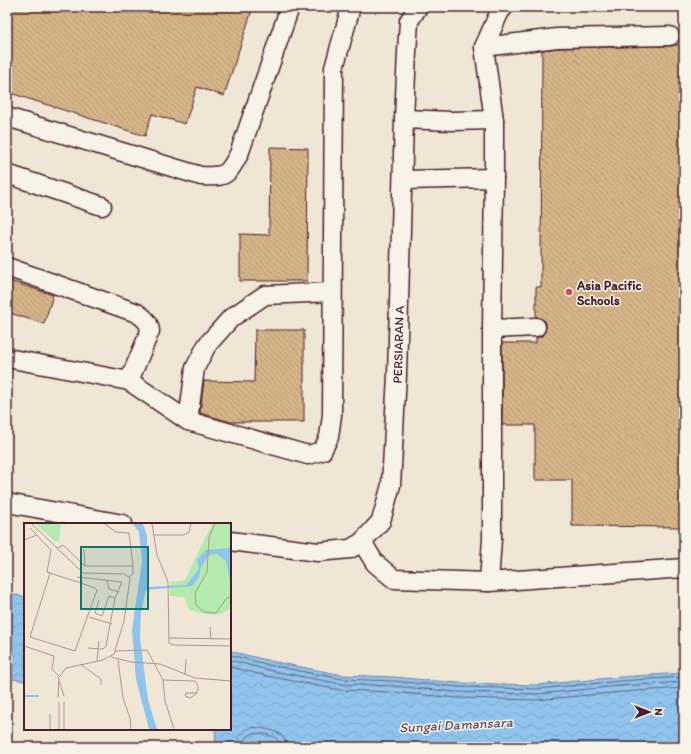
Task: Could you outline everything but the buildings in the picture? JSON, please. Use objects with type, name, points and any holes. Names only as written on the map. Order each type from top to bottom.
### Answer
[{"type":"lane","points":[[7,117],[201,176],[219,177],[231,169],[239,154],[290,7]]},
{"type":"lane","points":[[7,358],[129,381],[188,421],[308,455],[322,451],[329,437],[332,415],[334,68],[351,7]]},
{"type":"lane","name":"PERSIARAN A","points":[[231,541],[318,552],[350,549],[362,542],[381,521],[391,485],[398,375],[404,119],[409,21],[418,7]]},
{"type":"lane","points":[[488,582],[492,539],[494,120],[484,47],[500,11],[504,7]]},
{"type":"lane","points":[[484,47],[557,38],[670,36]]},
{"type":"lane","points":[[404,119],[494,120]]},
{"type":"lane","points":[[7,174],[102,206]]},
{"type":"lane","points":[[403,180],[494,178]]},
{"type":"lane","points":[[7,267],[137,313],[146,318],[150,326],[150,331],[129,381]]},
{"type":"lane","points":[[188,421],[195,368],[207,345],[231,318],[265,295],[332,292]]},
{"type":"lane","points":[[492,329],[536,327]]},
{"type":"lane","points":[[7,503],[117,523]]},
{"type":"lane","points":[[362,542],[375,563],[394,579],[488,582],[684,568]]},
{"type":"water","points":[[7,593],[24,597],[24,681],[7,678]]},
{"type":"water","name":"Sungai Damansara","points":[[231,651],[270,661],[343,675],[393,677],[458,683],[537,685],[620,677],[684,673],[684,747],[280,747],[253,741],[253,747],[216,747],[215,730],[231,730]]},
{"type":"place","name":"Asia Pacific Schools","points":[[569,292]]}]
